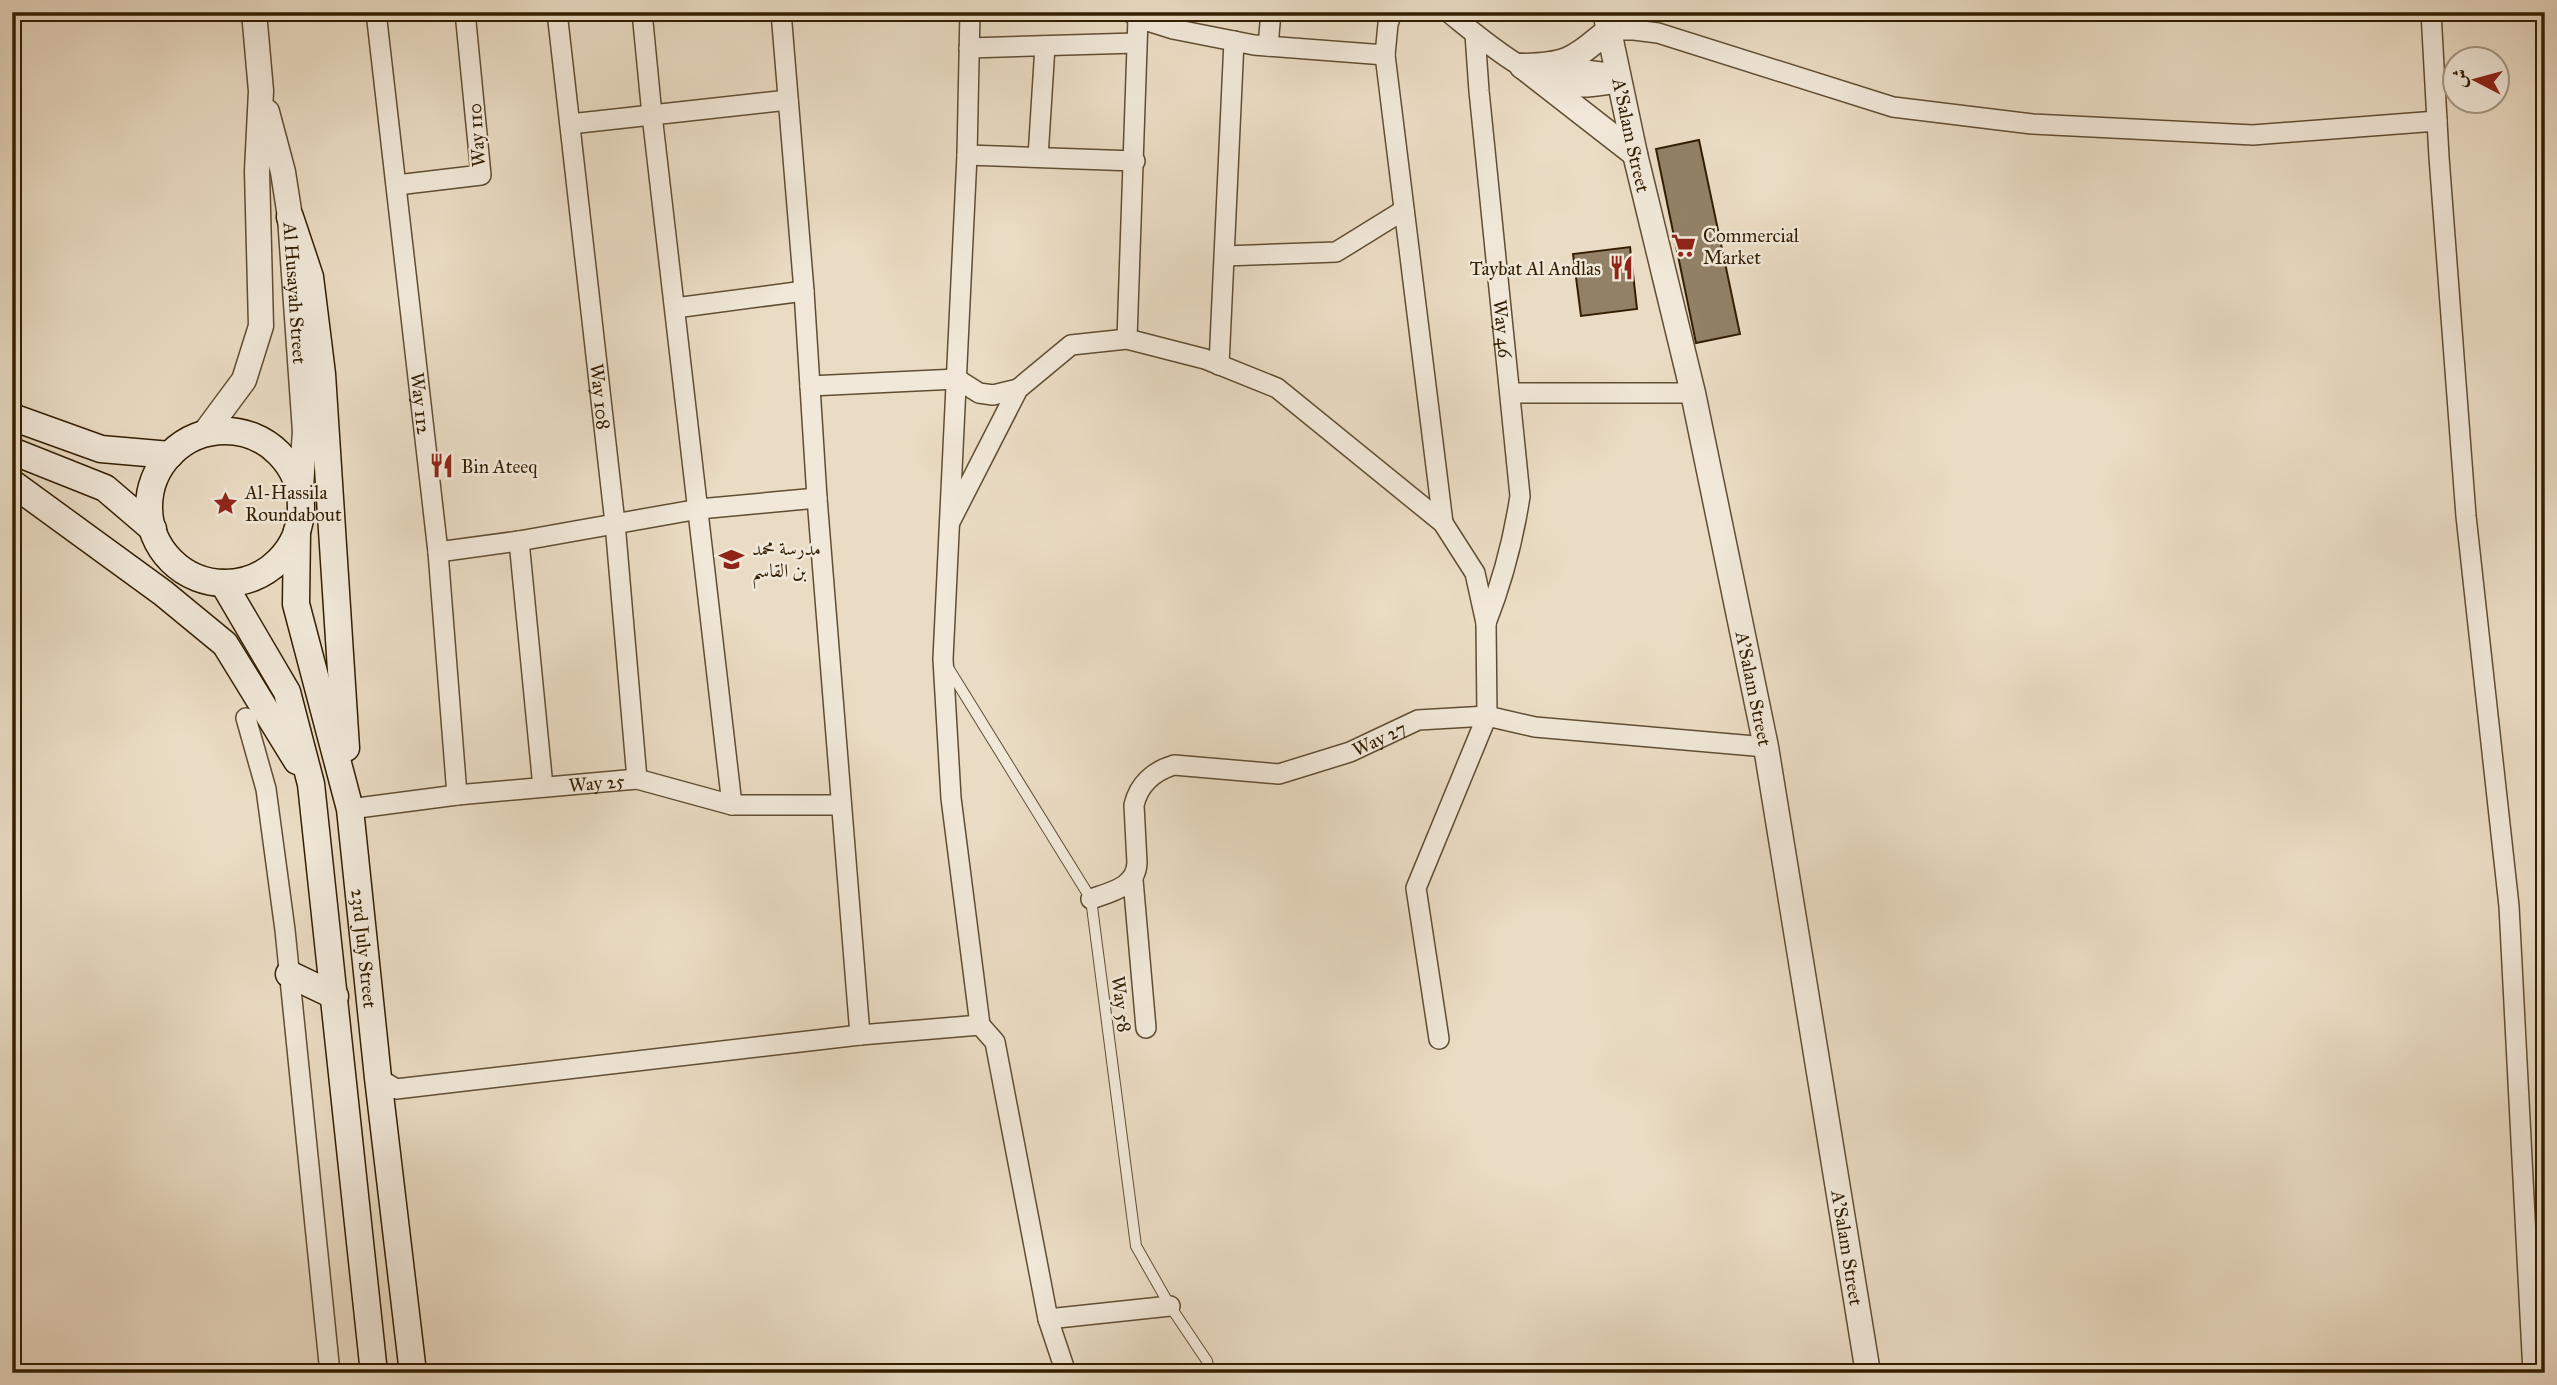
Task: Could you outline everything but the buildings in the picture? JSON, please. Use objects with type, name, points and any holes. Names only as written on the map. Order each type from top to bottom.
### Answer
[{"type":"main road","points":[[290,217],[310,277],[322,374],[350,809]]},
{"type":"main road","points":[[12,417],[101,449],[170,454]]},
{"type":"main road","points":[[236,431],[267,443],[290,466],[300,498],[297,531],[289,548],[276,563],[260,574],[242,581],[223,583],[191,575],[168,557],[153,529],[150,505],[154,482],[170,454],[182,444],[204,434],[236,431]]},
{"type":"main road","points":[[12,451],[105,488],[153,529]]},
{"type":"main road","points":[[12,483],[163,593],[225,644],[311,784]]},
{"type":"main road","name":"23rd July Street","points":[[297,531],[296,604],[350,809],[385,1091],[413,1373]]},
{"type":"main road","name":"23rd July Street","points":[[223,583],[288,692],[311,784],[374,1373]]},
{"type":"main road","points":[[289,974],[335,996]]},
{"type":"street","name":"Al Husayah Street","points":[[204,434],[244,380],[261,326],[257,172],[261,91],[254,12]]},
{"type":"street","name":"Way 112","points":[[376,12],[438,552],[457,795]]},
{"type":"street","name":"Way 110","points":[[397,185],[481,174],[465,12]]},
{"type":"street","name":"Way 108","points":[[557,12],[615,523],[637,779]]},
{"type":"street","points":[[642,12],[732,805]]},
{"type":"street","points":[[781,12],[860,1035]]},
{"type":"street","points":[[971,12],[967,155],[943,659],[951,798],[981,1025],[995,1042],[1048,1320],[1066,1373]]},
{"type":"street","points":[[1268,46],[1270,12]]},
{"type":"street","points":[[1392,12],[1385,55],[1443,523]]},
{"type":"street","points":[[1448,12],[1635,154]]},
{"type":"street","points":[[2431,12],[2466,516],[2509,906],[2533,1373]]},
{"type":"street","points":[[1127,339],[1135,161],[1134,15],[1172,29],[1234,41],[1385,55]]},
{"type":"street","points":[[1551,66],[1573,59],[1607,21],[1634,30],[1658,33],[1893,107],[2032,124],[2253,135],[2437,121]]},
{"type":"street","name":"A'Salam Street","points":[[1607,21],[1635,154],[1693,393],[1766,747],[1868,1373]]},
{"type":"street","name":"Way 46","points":[[1475,34],[1520,496],[1503,582],[1486,623]]},
{"type":"street","points":[[1219,365],[1234,41]]},
{"type":"street","points":[[969,48],[1136,43]]},
{"type":"street","points":[[1038,157],[1045,46]]},
{"type":"street","points":[[1522,66],[1551,66],[1601,72],[1620,83]]},
{"type":"street","points":[[1522,66],[1555,82],[1581,88],[1620,83]]},
{"type":"street","name":"Al Husayah Street","points":[[261,91],[283,172],[290,217],[305,432],[300,498]]},
{"type":"street","points":[[570,124],[788,100]]},
{"type":"street","points":[[967,155],[1135,161]]},
{"type":"street","points":[[1225,256],[1336,252],[1404,210]]},
{"type":"street","points":[[675,308],[804,291]]},
{"type":"street","points":[[950,522],[1018,389],[1071,345],[1127,339],[1205,359],[1278,388],[1443,523],[1475,573],[1486,623],[1488,716],[1416,888],[1439,1039]]},
{"type":"street","points":[[810,386],[957,379],[979,393],[993,395],[1018,389]]},
{"type":"street","points":[[1510,393],[1693,393]]},
{"type":"street","points":[[438,552],[519,541],[699,509],[817,498]]},
{"type":"street","points":[[519,541],[542,787]]},
{"type":"street","name":"Way 27","points":[[1133,880],[1137,863],[1134,805],[1136,796],[1150,777],[1160,769],[1174,765],[1279,774],[1350,751],[1418,720],[1488,716],[1535,727],[1766,747]]},
{"type":"street","points":[[247,718],[266,789],[289,974],[330,1373]]},
{"type":"street","name":"Way 25","points":[[350,809],[457,795],[637,779],[732,805],[841,805]]},
{"type":"street","points":[[1091,899],[1116,891],[1133,880],[1146,1028]]},
{"type":"street","points":[[385,1091],[860,1035],[981,1025]]},
{"type":"street","points":[[1048,1320],[1170,1306]]},
{"type":"lane","name":"Way 58","points":[[943,659],[1091,899],[1136,1246],[1170,1306],[1207,1362],[1209,1373]]},
{"type":"place","name":"Commercial Market","points":[[1683,246]]},
{"type":"place","name":"Taybat Al Andlas","points":[[1621,268]]},
{"type":"place","name":"Bin Ateeq","points":[[441,466]]},
{"type":"place","name":"Al-Hassila Roundabout","points":[[225,503]]},
{"type":"place","name":"مدرسة محمد بن القاسم","points":[[732,559]]}]
